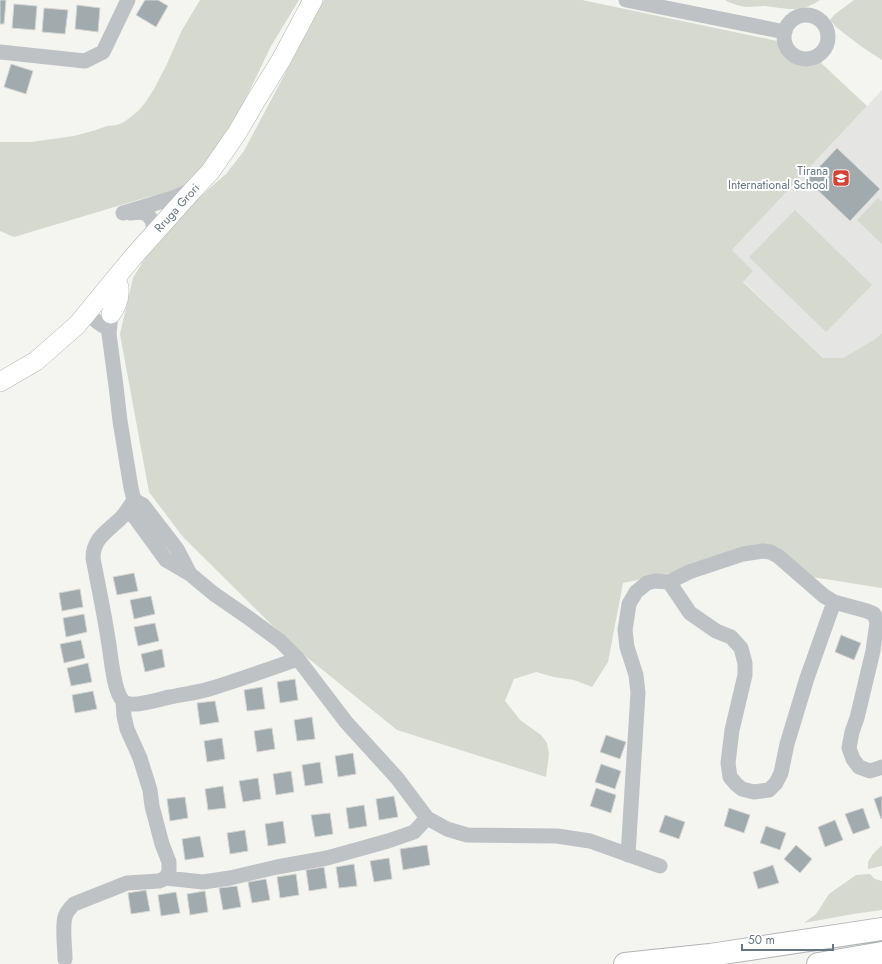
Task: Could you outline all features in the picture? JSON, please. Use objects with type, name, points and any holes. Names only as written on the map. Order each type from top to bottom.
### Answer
[{"type":"highway","points":[[625,964],[710,955],[882,928]]},
{"type":"highway","points":[[818,964],[882,953]]},
{"type":"main road","name":"Rruga Grori","points":[[0,382],[36,360],[77,325],[133,257],[210,172],[237,133],[281,60],[313,0]]},
{"type":"main road","points":[[110,321],[116,307],[119,292],[116,279]]},
{"type":"street","points":[[0,52],[85,61],[103,52],[128,0]]},
{"type":"street","points":[[626,0],[784,32]]},
{"type":"street","points":[[176,209],[156,214],[140,212],[123,213],[173,198],[193,190]]},
{"type":"street","points":[[147,214],[152,220],[155,233]]},
{"type":"street","points":[[110,321],[100,324],[92,317],[94,305],[106,302],[110,321],[109,334],[120,421],[134,500],[134,516],[166,560],[190,574],[214,594],[280,641],[298,659],[346,722],[397,778],[427,818],[447,829],[467,835],[557,836],[590,841],[660,866]]},
{"type":"street","points":[[134,500],[121,518],[98,540],[93,553],[112,669],[116,688],[123,701],[129,704],[140,704],[170,696],[189,694],[209,689],[298,659]]},
{"type":"street","points":[[628,855],[638,693],[636,675],[627,647],[625,630],[629,604],[636,592],[647,583],[655,581],[669,582],[689,572],[742,554],[763,551],[770,552],[778,556],[818,591],[834,602],[867,610],[874,614],[877,622],[873,651],[849,748],[852,759],[859,767],[870,771],[882,767]]},
{"type":"street","points":[[669,582],[690,613],[716,631],[731,637],[741,648],[745,662],[745,675],[732,730],[728,763],[730,777],[736,784],[742,789],[754,792],[769,790],[776,783],[781,773],[787,744],[807,678],[834,602]]},
{"type":"street","points":[[123,701],[127,729],[140,758],[148,784],[162,844],[169,862],[169,871],[166,878]]},
{"type":"street","points":[[65,959],[64,927],[65,917],[68,910],[74,904],[127,883],[159,881],[166,878],[203,882],[230,878],[277,867],[327,858],[414,832],[427,818]]},
{"type":"shaded area","points":[[200,0],[299,0],[271,46],[227,138],[188,184],[165,197],[157,195],[148,197],[14,237],[0,231],[0,142],[31,142],[74,136],[124,122],[139,110],[154,89],[182,30]]},
{"type":"shaded area","points":[[324,0],[582,0],[777,41],[784,54],[792,61],[803,63],[818,60],[867,106],[732,250],[753,271],[743,282],[823,358],[843,358],[875,339],[882,333],[882,588],[812,577],[759,554],[623,583],[608,662],[592,687],[574,680],[536,672],[514,679],[505,701],[520,720],[541,735],[547,743],[549,754],[546,777],[397,730],[293,646],[183,537],[149,492],[120,334],[133,278],[147,255],[182,212],[226,174],[244,151]]},
{"type":"shaded area","points":[[725,0],[820,0],[799,9],[787,9],[765,6],[749,7],[734,4]]},
{"type":"shaded area","points":[[854,0],[882,0],[882,60],[836,27],[830,20],[835,14]]},
{"type":"shaded area","name":"Tirana International School","points":[[882,90],[882,333],[875,339],[843,358],[823,358],[743,281],[732,250]]},
{"type":"shaded area","points":[[878,198],[882,202],[882,244],[857,220]]},
{"type":"shaded area","points":[[795,210],[872,285],[826,332],[749,257]]},
{"type":"shaded area","points":[[882,845],[882,866],[868,869],[868,862],[873,854]]},
{"type":"shaded area","points":[[870,874],[875,879],[882,881],[882,910],[804,923],[816,914],[829,894],[856,875]]},
{"type":"building","points":[[0,0],[6,0],[4,24],[0,24]]},
{"type":"building","points":[[145,0],[158,0],[168,6],[156,27],[136,15]]},
{"type":"building","points":[[14,4],[37,6],[35,30],[12,28]]},
{"type":"building","points":[[77,5],[100,8],[98,32],[75,29]]},
{"type":"building","points":[[44,8],[68,10],[65,34],[42,32]]},
{"type":"building","points":[[11,64],[33,71],[26,94],[4,87]]},
{"type":"building","points":[[837,148],[880,189],[850,221],[807,180]]},
{"type":"building","points":[[134,573],[138,591],[117,595],[113,577]]},
{"type":"building","points":[[80,589],[83,607],[62,611],[59,593]]},
{"type":"building","points":[[151,596],[155,614],[134,619],[130,600]]},
{"type":"building","points":[[84,614],[87,632],[66,637],[63,618]]},
{"type":"building","points":[[155,623],[159,641],[138,646],[134,627]]},
{"type":"building","points":[[841,635],[861,643],[854,660],[835,652]]},
{"type":"building","points":[[81,640],[85,658],[64,663],[60,644]]},
{"type":"building","points":[[162,649],[165,667],[145,672],[141,654]]},
{"type":"building","points":[[88,663],[92,682],[71,686],[67,668]]},
{"type":"building","points":[[295,679],[298,700],[280,703],[277,682]]},
{"type":"building","points":[[262,687],[265,709],[247,711],[244,690]]},
{"type":"building","points":[[93,691],[97,709],[75,713],[72,695]]},
{"type":"building","points":[[215,701],[219,722],[200,725],[197,703]]},
{"type":"building","points":[[312,717],[315,739],[297,741],[294,720]]},
{"type":"building","points":[[272,728],[275,749],[257,752],[254,731]]},
{"type":"building","points":[[606,735],[626,742],[620,759],[600,752]]},
{"type":"building","points":[[222,738],[225,759],[207,762],[204,741]]},
{"type":"building","points":[[353,753],[356,774],[338,777],[335,756]]},
{"type":"building","points":[[320,762],[323,783],[305,786],[302,765]]},
{"type":"building","points":[[601,764],[621,771],[615,789],[595,782]]},
{"type":"building","points":[[291,771],[294,792],[276,795],[273,774]]},
{"type":"building","points":[[258,778],[261,799],[243,802],[239,781]]},
{"type":"building","points":[[223,786],[226,808],[208,810],[205,789]]},
{"type":"building","points":[[596,788],[616,795],[611,813],[590,806]]},
{"type":"building","points":[[394,796],[398,817],[379,820],[376,799]]},
{"type":"building","points":[[882,796],[882,818],[881,819],[874,799]]},
{"type":"building","points":[[185,797],[188,818],[170,821],[167,799]]},
{"type":"building","points":[[364,805],[367,826],[349,829],[346,808]]},
{"type":"building","points":[[729,808],[750,815],[744,833],[724,826]]},
{"type":"building","points":[[863,808],[870,828],[853,834],[845,814]]},
{"type":"building","points":[[330,813],[333,834],[315,837],[311,815]]},
{"type":"building","points":[[665,815],[685,822],[679,839],[659,832]]},
{"type":"building","points":[[835,820],[843,840],[825,847],[818,827]]},
{"type":"building","points":[[283,821],[286,843],[268,846],[265,824]]},
{"type":"building","points":[[766,826],[786,833],[780,850],[760,843]]},
{"type":"building","points":[[245,830],[248,851],[230,854],[227,833]]},
{"type":"building","points":[[200,836],[204,857],[185,860],[182,839]]},
{"type":"building","points":[[427,845],[430,865],[403,870],[400,849]]},
{"type":"building","points":[[796,845],[812,859],[800,873],[784,859]]},
{"type":"building","points":[[389,858],[392,879],[374,882],[370,861]]},
{"type":"building","points":[[354,864],[357,886],[339,888],[336,867]]},
{"type":"building","points":[[773,865],[779,883],[758,889],[753,872]]},
{"type":"building","points":[[324,867],[327,888],[309,891],[306,870]]},
{"type":"building","points":[[296,874],[299,895],[280,898],[277,877]]},
{"type":"building","points":[[266,879],[270,900],[252,903],[248,882]]},
{"type":"building","points":[[237,886],[241,907],[223,910],[219,888]]},
{"type":"building","points":[[146,890],[150,911],[131,914],[128,893]]},
{"type":"building","points":[[205,891],[208,912],[190,915],[187,894]]},
{"type":"building","points":[[176,892],[180,913],[161,916],[158,895]]},
{"type":"place","name":"Tirana International School","points":[[841,178]]}]
